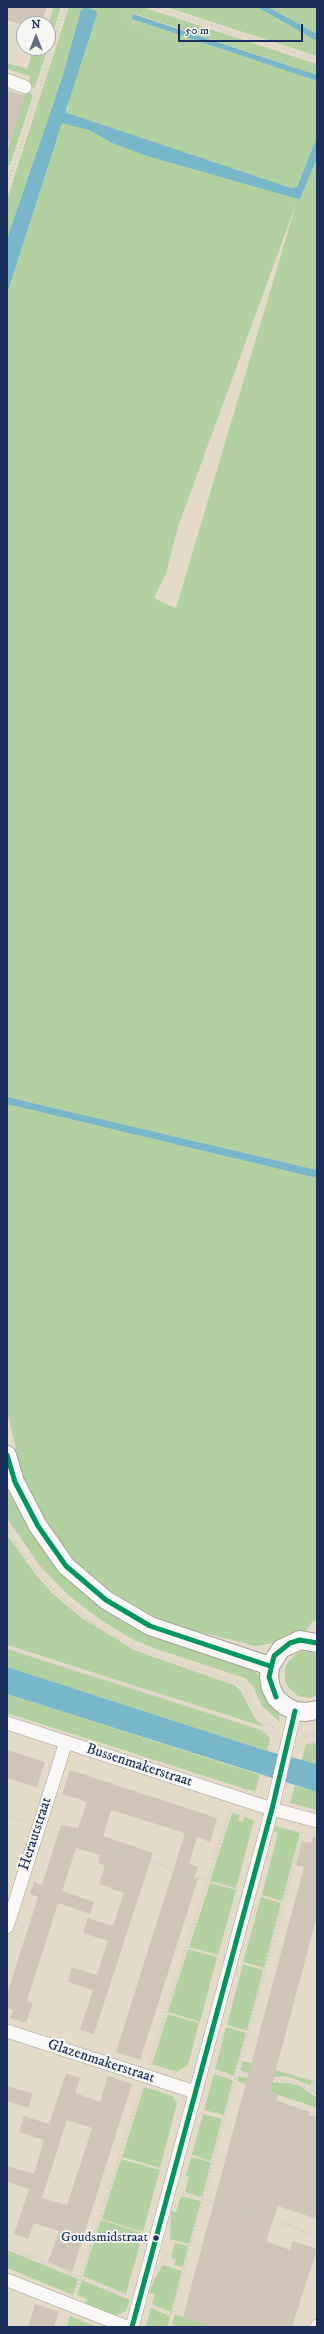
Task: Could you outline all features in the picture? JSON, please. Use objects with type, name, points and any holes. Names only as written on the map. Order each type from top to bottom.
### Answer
[{"type":"main road","points":[[7,1455],[15,1482],[38,1526],[66,1566],[106,1600],[150,1626],[270,1666]]},
{"type":"main road","points":[[317,1643],[300,1640],[290,1643],[274,1656],[270,1666],[269,1677],[271,1688],[276,1698],[295,1711],[306,1712],[317,1710]]},
{"type":"street","points":[[7,80],[25,87]]},
{"type":"street","points":[[132,2327],[272,1809],[295,1711]]},
{"type":"street","name":"Bussenmakerstraat","points":[[7,1723],[234,1797],[312,1820]]},
{"type":"street","name":"Herautstraat","points":[[7,1926],[66,1742]]},
{"type":"street","name":"Glazenmakerstraat","points":[[7,2031],[195,2092]]},
{"type":"street","points":[[7,2280],[127,2327]]},
{"type":"path","points":[[125,7],[128,25],[167,39],[166,42]]},
{"type":"path","points":[[154,7],[317,60]]},
{"type":"path","points":[[7,169],[12,171]]},
{"type":"path","points":[[7,1648],[288,1743]]},
{"type":"path","points":[[71,2306],[146,2076],[234,1797]]},
{"type":"path","points":[[7,1815],[126,1856],[249,1893]]},
{"type":"path","points":[[169,2327],[236,2078],[312,1820]]},
{"type":"path","points":[[201,2069],[236,2078]]},
{"type":"path","points":[[238,2073],[262,2079],[295,2082],[317,2094]]},
{"type":"path","points":[[313,2091],[317,2075]]},
{"type":"path","points":[[230,2327],[302,2106]]},
{"type":"path","points":[[169,2189],[214,2202]]},
{"type":"path","points":[[246,2212],[317,2235]]},
{"type":"path","points":[[7,2247],[172,2314]]},
{"type":"green space","points":[[54,7],[61,7],[56,22],[56,16],[51,16]]},
{"type":"green space","points":[[69,7],[142,7],[317,64],[317,75],[136,14],[132,19],[317,81],[317,137],[297,187],[290,188],[67,113],[81,10],[62,78],[7,239],[7,199],[53,56],[56,56],[56,47]]},
{"type":"green space","points":[[166,7],[257,7],[317,41],[317,56]]},
{"type":"green space","points":[[268,7],[317,7],[317,34]]},
{"type":"green space","points":[[31,56],[45,56],[35,87],[32,88],[27,86],[30,76],[7,69],[7,63],[27,69]]},
{"type":"green space","points":[[26,91],[33,95],[10,165],[7,166],[7,151]]},
{"type":"green space","points":[[66,122],[89,130],[112,143],[298,199],[300,199],[317,158],[317,1170],[7,1097],[7,294],[62,123]],"holes":[[[296,204],[176,608],[154,598],[166,574],[178,527]]]},
{"type":"green space","points":[[7,1104],[317,1178],[317,1619],[311,1623],[306,1632],[279,1642],[256,1646],[184,1628],[153,1616],[112,1592],[74,1560],[46,1522],[23,1479],[7,1411]]},
{"type":"green space","points":[[7,1490],[34,1537],[58,1567],[218,1656],[254,1671],[262,1678],[278,1709],[280,1722],[262,1706],[253,1686],[245,1678],[156,1649],[132,1639],[101,1620],[68,1595],[39,1565],[11,1524],[7,1517]]},
{"type":"green space","points":[[7,1535],[37,1576],[53,1594],[82,1618],[134,1650],[236,1686],[241,1691],[254,1717],[264,1727],[7,1645]]},
{"type":"green space","points":[[7,1649],[261,1730],[270,1738],[267,1751],[7,1667]]},
{"type":"green space","points":[[302,1651],[317,1653],[317,1695],[310,1698],[298,1696],[288,1687],[285,1681],[285,1669],[287,1663],[296,1654]]},
{"type":"green space","points":[[7,1694],[260,1775],[255,1792],[7,1713]]},
{"type":"green space","points":[[317,1743],[317,1764],[302,1760],[306,1744]]},
{"type":"green space","points":[[295,1786],[317,1792],[317,1810],[290,1803]]},
{"type":"green space","points":[[232,1813],[240,1815],[238,1820],[243,1822],[244,1817],[254,1820],[236,1888],[210,1881]]},
{"type":"green space","points":[[275,1826],[300,1833],[282,1901],[262,1895],[278,1833],[274,1831]]},
{"type":"green space","points":[[210,1883],[236,1890],[218,1955],[189,1947]]},
{"type":"green space","points":[[261,1897],[281,1903],[264,1968],[243,1962]]},
{"type":"green space","points":[[188,1949],[217,1957],[200,2022],[168,2012]]},
{"type":"green space","points":[[243,1964],[263,1970],[247,2031],[227,2025]]},
{"type":"green space","points":[[168,2014],[199,2023],[188,2065],[177,2072],[152,2064]]},
{"type":"green space","points":[[226,2027],[246,2033],[234,2076],[215,2069]]},
{"type":"green space","points":[[243,2061],[314,2081],[310,2085],[289,2077],[266,2076],[244,2072],[240,2070]]},
{"type":"green space","points":[[214,2074],[233,2080],[224,2115],[204,2110]]},
{"type":"green space","points":[[239,2076],[262,2082],[288,2083],[300,2086],[317,2098],[317,2108],[237,2081]]},
{"type":"green space","points":[[144,2087],[172,2096],[177,2103],[160,2168],[122,2157]]},
{"type":"green space","points":[[203,2114],[222,2119],[211,2161],[192,2155]]},
{"type":"green space","points":[[191,2157],[211,2162],[202,2197],[185,2192],[189,2177],[186,2176]]},
{"type":"green space","points":[[121,2159],[160,2170],[143,2232],[102,2219]]},
{"type":"green space","points":[[181,2196],[201,2201],[189,2244],[170,2239],[171,2211],[176,2212]]},
{"type":"green space","points":[[101,2220],[143,2233],[126,2294],[83,2276]]},
{"type":"green space","points":[[175,2243],[188,2246],[183,2267],[174,2265],[176,2260],[171,2258]]},
{"type":"green space","points":[[7,2250],[78,2279],[73,2295],[7,2268]]},
{"type":"green space","points":[[163,2265],[182,2271],[171,2312],[152,2304],[155,2294],[149,2293],[155,2278]]},
{"type":"green space","points":[[82,2280],[130,2300],[126,2311],[115,2316],[84,2305],[87,2299],[77,2295]]},
{"type":"green space","points":[[151,2308],[170,2316],[167,2327],[146,2327]]},
{"type":"green space","points":[[175,2314],[214,2327],[178,2327],[172,2324]]},
{"type":"green space","points":[[70,2316],[97,2327],[67,2327]]},
{"type":"water","points":[[86,7],[96,11],[97,14],[66,110],[67,113],[291,188],[297,187],[317,137],[317,158],[300,199],[298,199],[147,156],[112,143],[89,130],[62,123],[7,294],[7,239],[62,78],[81,10]]},
{"type":"water","points":[[257,7],[268,7],[317,34],[317,41]]},
{"type":"water","points":[[133,14],[317,75],[317,81],[132,19]]},
{"type":"water","points":[[7,1097],[317,1170],[317,1178],[7,1104]]},
{"type":"water","points":[[7,1667],[267,1751],[317,1764],[317,1792],[7,1694]]},
{"type":"building","points":[[7,7],[47,7],[44,16],[16,16],[16,23],[7,20]]},
{"type":"building","points":[[7,90],[25,96],[10,142],[7,142]]},
{"type":"building","points":[[7,1750],[45,1762],[37,1787],[7,1778]]},
{"type":"building","points":[[70,1770],[217,1818],[210,1842],[197,1837],[189,1864],[198,1867],[194,1878],[198,1879],[140,2060],[116,2052],[185,1833],[111,1810],[103,1836],[153,1853],[94,2034],[80,2030],[93,1990],[68,1982],[72,1967],[97,1975],[108,1941],[83,1933],[88,1918],[113,1926],[124,1893],[99,1884],[105,1865],[98,1863],[100,1855],[76,1848],[62,1891],[94,1902],[90,1914],[58,1903],[27,2001],[33,2003],[26,2023],[10,2018],[13,2010],[7,2008],[7,1994],[38,1897],[30,1894],[34,1882],[42,1885],[61,1825],[78,1828],[87,1802],[62,1794]]},
{"type":"building","points":[[313,1837],[317,1837],[317,1916],[270,2092],[278,2095],[276,2100],[310,2112],[308,2115],[317,2117],[317,2219],[278,2206],[266,2241],[290,2250],[293,2241],[317,2249],[292,2327],[214,2327],[183,2317],[304,1867],[296,1865],[302,1841],[311,1843]]},
{"type":"building","points":[[66,2073],[80,2078],[75,2093],[100,2102],[108,2076],[132,2084],[72,2272],[48,2262],[59,2231],[34,2223],[28,2239],[14,2234],[29,2189],[7,2182],[7,2166],[34,2174],[44,2140],[19,2132],[24,2116],[49,2124]],"holes":[[[67,2120],[92,2128],[67,2205],[42,2198]]]},
{"type":"building","points":[[7,2086],[33,2093],[28,2108],[7,2101]]},
{"type":"building","points":[[35,2304],[59,2312],[54,2327],[28,2327]]},
{"type":"transit line","points":[[7,1455],[15,1482],[38,1526],[66,1566],[106,1600],[150,1626],[270,1666]]},
{"type":"transit line","points":[[276,1697],[269,1677],[274,1656],[290,1643],[300,1640],[317,1643]]},
{"type":"transit line","points":[[132,2327],[272,1809],[295,1711]]},
{"type":"place","name":"Goudsmidstraat","points":[[156,2238]]}]
